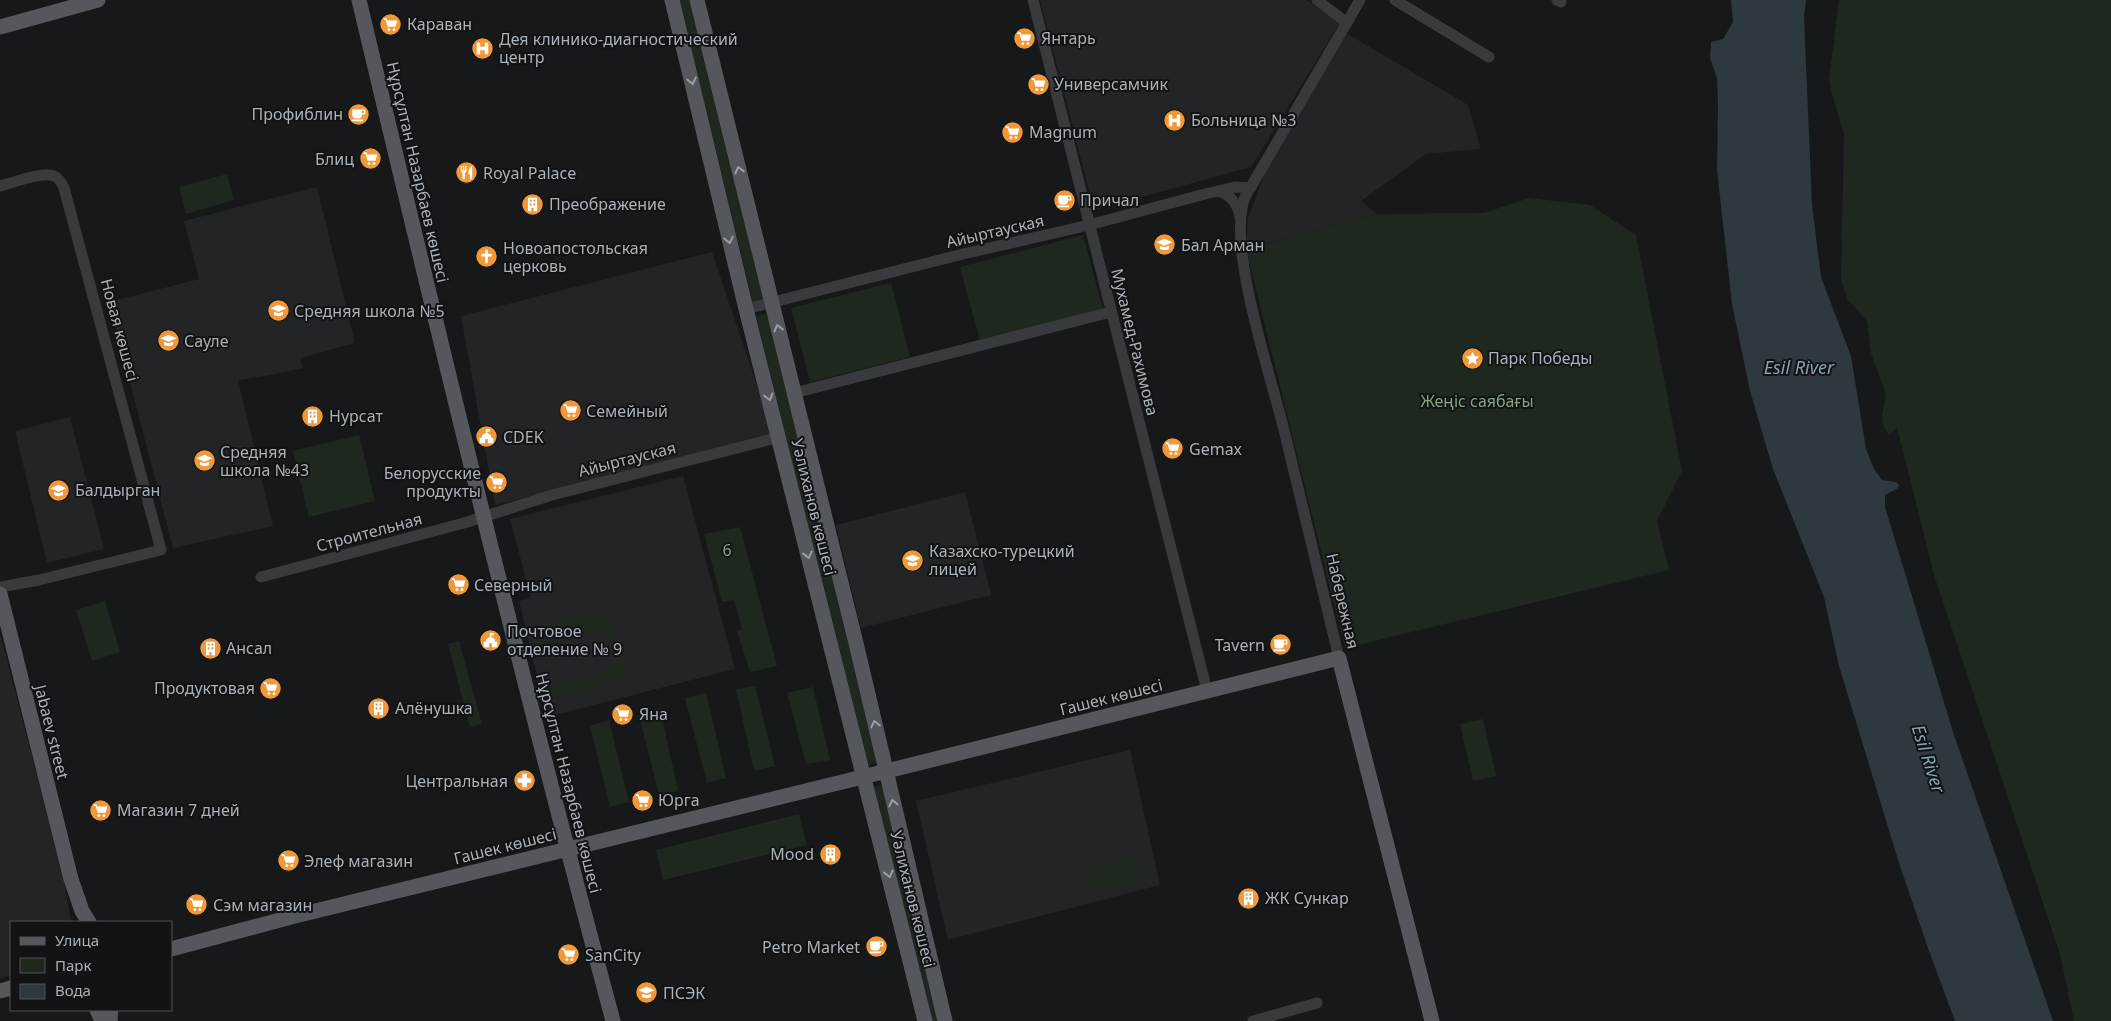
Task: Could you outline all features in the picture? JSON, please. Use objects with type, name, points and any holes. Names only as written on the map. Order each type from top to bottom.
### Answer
[{"type":"main road","points":[[0,27],[98,0]]},
{"type":"main road","name":"Нұрсұлтан Назарбаев көшесі","points":[[359,0],[412,226],[484,516],[567,849],[613,1021]]},
{"type":"main road","name":"Уәлиханов көшесі","points":[[672,0],[746,309],[780,437],[925,1021]]},
{"type":"main road","name":"Уәлиханов көшесі","points":[[697,0],[888,771],[945,1021]]},
{"type":"main road","points":[[795,503],[820,497]]},
{"type":"main road","name":"Jabaev street","points":[[0,594],[71,879]]},
{"type":"main road","name":"Гашек көшесі","points":[[172,949],[192,942],[1338,658]]},
{"type":"main road","name":"Набережная","points":[[1338,658],[1432,1021]]},
{"type":"main road","points":[[71,879],[77,921]]},
{"type":"main road","points":[[71,879],[83,915],[88,921]]},
{"type":"main road","name":"Гашек көшесі","points":[[172,944],[192,942]]},
{"type":"street","name":"Мухамед-Рахимова","points":[[1033,0],[1206,692]]},
{"type":"street","points":[[1317,0],[1347,23]]},
{"type":"street","name":"Набережная","points":[[1338,658],[1281,417],[1257,327],[1240,240],[1240,217],[1244,201],[1251,188],[1360,0]]},
{"type":"street","points":[[1395,0],[1489,57]]},
{"type":"street","name":"Новая көшесі","points":[[0,186],[34,177],[51,175],[58,179],[64,188],[161,550],[0,588]]},
{"type":"street","name":"Айыртауская","points":[[746,309],[972,252],[1089,226],[1236,187],[1251,188]]},
{"type":"street","points":[[1218,192],[1228,195],[1234,201],[1240,217]]},
{"type":"street","points":[[794,394],[1111,312]]},
{"type":"street","name":"Айыртауская","points":[[484,516],[552,495],[780,437]]},
{"type":"street","name":"Строительная","points":[[261,577],[484,516]]},
{"type":"street","points":[[1253,1021],[1317,1003]]},
{"type":"shaded area","name":"Больница №3","points":[[1040,0],[1307,0],[1339,24],[1251,167],[1094,210]]},
{"type":"shaded area","points":[[1346,33],[1468,105],[1481,149],[1426,154],[1361,201],[1377,214],[1246,249],[1248,218],[1265,173]]},
{"type":"shaded area","points":[[317,187],[355,343],[300,358],[303,368],[238,380],[273,526],[173,548],[109,302],[199,279],[184,221]]},
{"type":"shaded area","points":[[712,252],[774,436],[495,505],[461,316]]},
{"type":"shaded area","name":"Балдырган","points":[[70,417],[104,549],[47,563],[15,431]]},
{"type":"shaded area","points":[[683,476],[735,669],[547,717],[519,601],[531,598],[510,519]]},
{"type":"shaded area","name":"Казахско-турецкий лицей","points":[[965,492],[991,595],[861,628],[836,525]]},
{"type":"shaded area","points":[[0,633],[64,880],[71,921],[10,921],[10,975],[0,979]]},
{"type":"shaded area","points":[[1130,750],[1160,885],[948,940],[916,801]]},
{"type":"green space","points":[[679,0],[692,0],[766,300],[753,303]]},
{"type":"green space","points":[[1839,0],[2111,0],[2111,1021],[2074,1021],[2060,954],[1934,575],[1897,428],[1889,435],[1883,426],[1882,416],[1886,394],[1871,353],[1867,321],[1847,299],[1841,278],[1844,134],[1829,80]]},
{"type":"green space","points":[[227,174],[234,200],[186,214],[179,187]]},
{"type":"green space","name":"Жеңіс саябағы","points":[[1529,198],[1590,205],[1636,235],[1682,471],[1657,521],[1669,570],[1345,648],[1246,249],[1377,214],[1484,213]]},
{"type":"green space","points":[[1083,235],[1103,309],[980,341],[960,267]]},
{"type":"green space","points":[[891,283],[910,357],[810,382],[791,308]]},
{"type":"green space","points":[[769,313],[880,762],[867,765],[756,316]]},
{"type":"green space","points":[[359,435],[375,501],[309,517],[293,451]]},
{"type":"green space","name":"6","points":[[740,527],[777,666],[750,672],[737,631],[742,629],[734,600],[722,602],[704,534]]},
{"type":"green space","points":[[105,601],[120,652],[92,661],[76,610]]},
{"type":"green space","points":[[607,609],[626,678],[550,699],[548,687],[595,675],[598,671],[618,666],[610,631],[537,646],[532,626]]},
{"type":"green space","points":[[459,641],[482,724],[470,727],[448,644]]},
{"type":"green space","points":[[755,686],[775,766],[754,771],[736,689]]},
{"type":"green space","points":[[813,687],[830,760],[806,764],[787,693]]},
{"type":"green space","points":[[706,693],[726,778],[707,783],[685,698]]},
{"type":"green space","points":[[660,708],[678,791],[659,795],[638,712]]},
{"type":"green space","points":[[1483,719],[1496,776],[1473,781],[1460,724]]},
{"type":"green space","points":[[609,720],[629,802],[610,807],[590,726]]},
{"type":"green space","points":[[882,785],[941,1021],[930,1021],[872,787]]},
{"type":"green space","points":[[799,814],[807,845],[663,880],[656,850]]},
{"type":"green space","points":[[1134,858],[1139,881],[1092,891],[1088,867]]},
{"type":"water","name":"Esil River","points":[[1731,0],[1806,0],[1804,17],[1812,205],[1821,277],[1851,356],[1866,449],[1874,469],[1882,480],[1896,482],[1899,485],[1898,488],[1885,495],[1885,507],[1953,732],[2053,1021],[1955,1021],[1899,863],[1839,666],[1824,597],[1773,469],[1750,391],[1732,304],[1717,170],[1717,78],[1710,58],[1711,42],[1723,39],[1733,22]]},
{"type":"place","name":"Караван","points":[[391,24]]},
{"type":"place","name":"Янтарь","points":[[1025,38]]},
{"type":"place","name":"Дея клинико-диагностический центр","points":[[483,48]]},
{"type":"place","name":"Универсамчик","points":[[1038,84]]},
{"type":"place","name":"Профиблин","points":[[359,114]]},
{"type":"place","name":"Больница №3","points":[[1175,120]]},
{"type":"place","name":"Magnum","points":[[1013,132]]},
{"type":"place","name":"Блиц","points":[[370,159]]},
{"type":"place","name":"Royal Palace","points":[[467,173]]},
{"type":"place","name":"Причал","points":[[1064,200]]},
{"type":"place","name":"Преображение","points":[[533,204]]},
{"type":"place","name":"Бал Арман","points":[[1165,245]]},
{"type":"place","name":"Новоапостольская церковь","points":[[487,257]]},
{"type":"place","name":"Средняя школа №5","points":[[278,311]]},
{"type":"place","name":"Сауле","points":[[168,341]]},
{"type":"place","name":"Парк Победы","points":[[1472,358]]},
{"type":"place","name":"Семейный","points":[[570,411]]},
{"type":"place","name":"Нурсат","points":[[313,416]]},
{"type":"place","name":"CDEK","points":[[487,437]]},
{"type":"place","name":"Gemax","points":[[1173,449]]},
{"type":"place","name":"Средняя школа №43","points":[[204,461]]},
{"type":"place","name":"Белорусские продукты","points":[[497,482]]},
{"type":"place","name":"Балдырган","points":[[59,490]]},
{"type":"place","name":"Казахско-турецкий лицей","points":[[913,560]]},
{"type":"place","name":"Северный","points":[[458,585]]},
{"type":"place","name":"Почтовое отделение № 9","points":[[491,640]]},
{"type":"place","name":"Tavern","points":[[1281,645]]},
{"type":"place","name":"Ансал","points":[[210,648]]},
{"type":"place","name":"Продуктовая","points":[[271,688]]},
{"type":"place","name":"Алёнушка","points":[[379,708]]},
{"type":"place","name":"Яна","points":[[623,714]]},
{"type":"place","name":"Центральная","points":[[524,781]]},
{"type":"place","name":"Юрга","points":[[642,800]]},
{"type":"place","name":"Магазин 7 дней","points":[[101,810]]},
{"type":"place","name":"Mood","points":[[830,854]]},
{"type":"place","name":"Элеф магазин","points":[[288,861]]},
{"type":"place","name":"ЖК Сункар","points":[[1249,898]]},
{"type":"place","name":"Сэм магазин","points":[[197,905]]},
{"type":"place","name":"Petro Market","points":[[876,947]]},
{"type":"place","name":"SanCity","points":[[569,955]]},
{"type":"place","name":"ПСЭК","points":[[647,993]]}]
